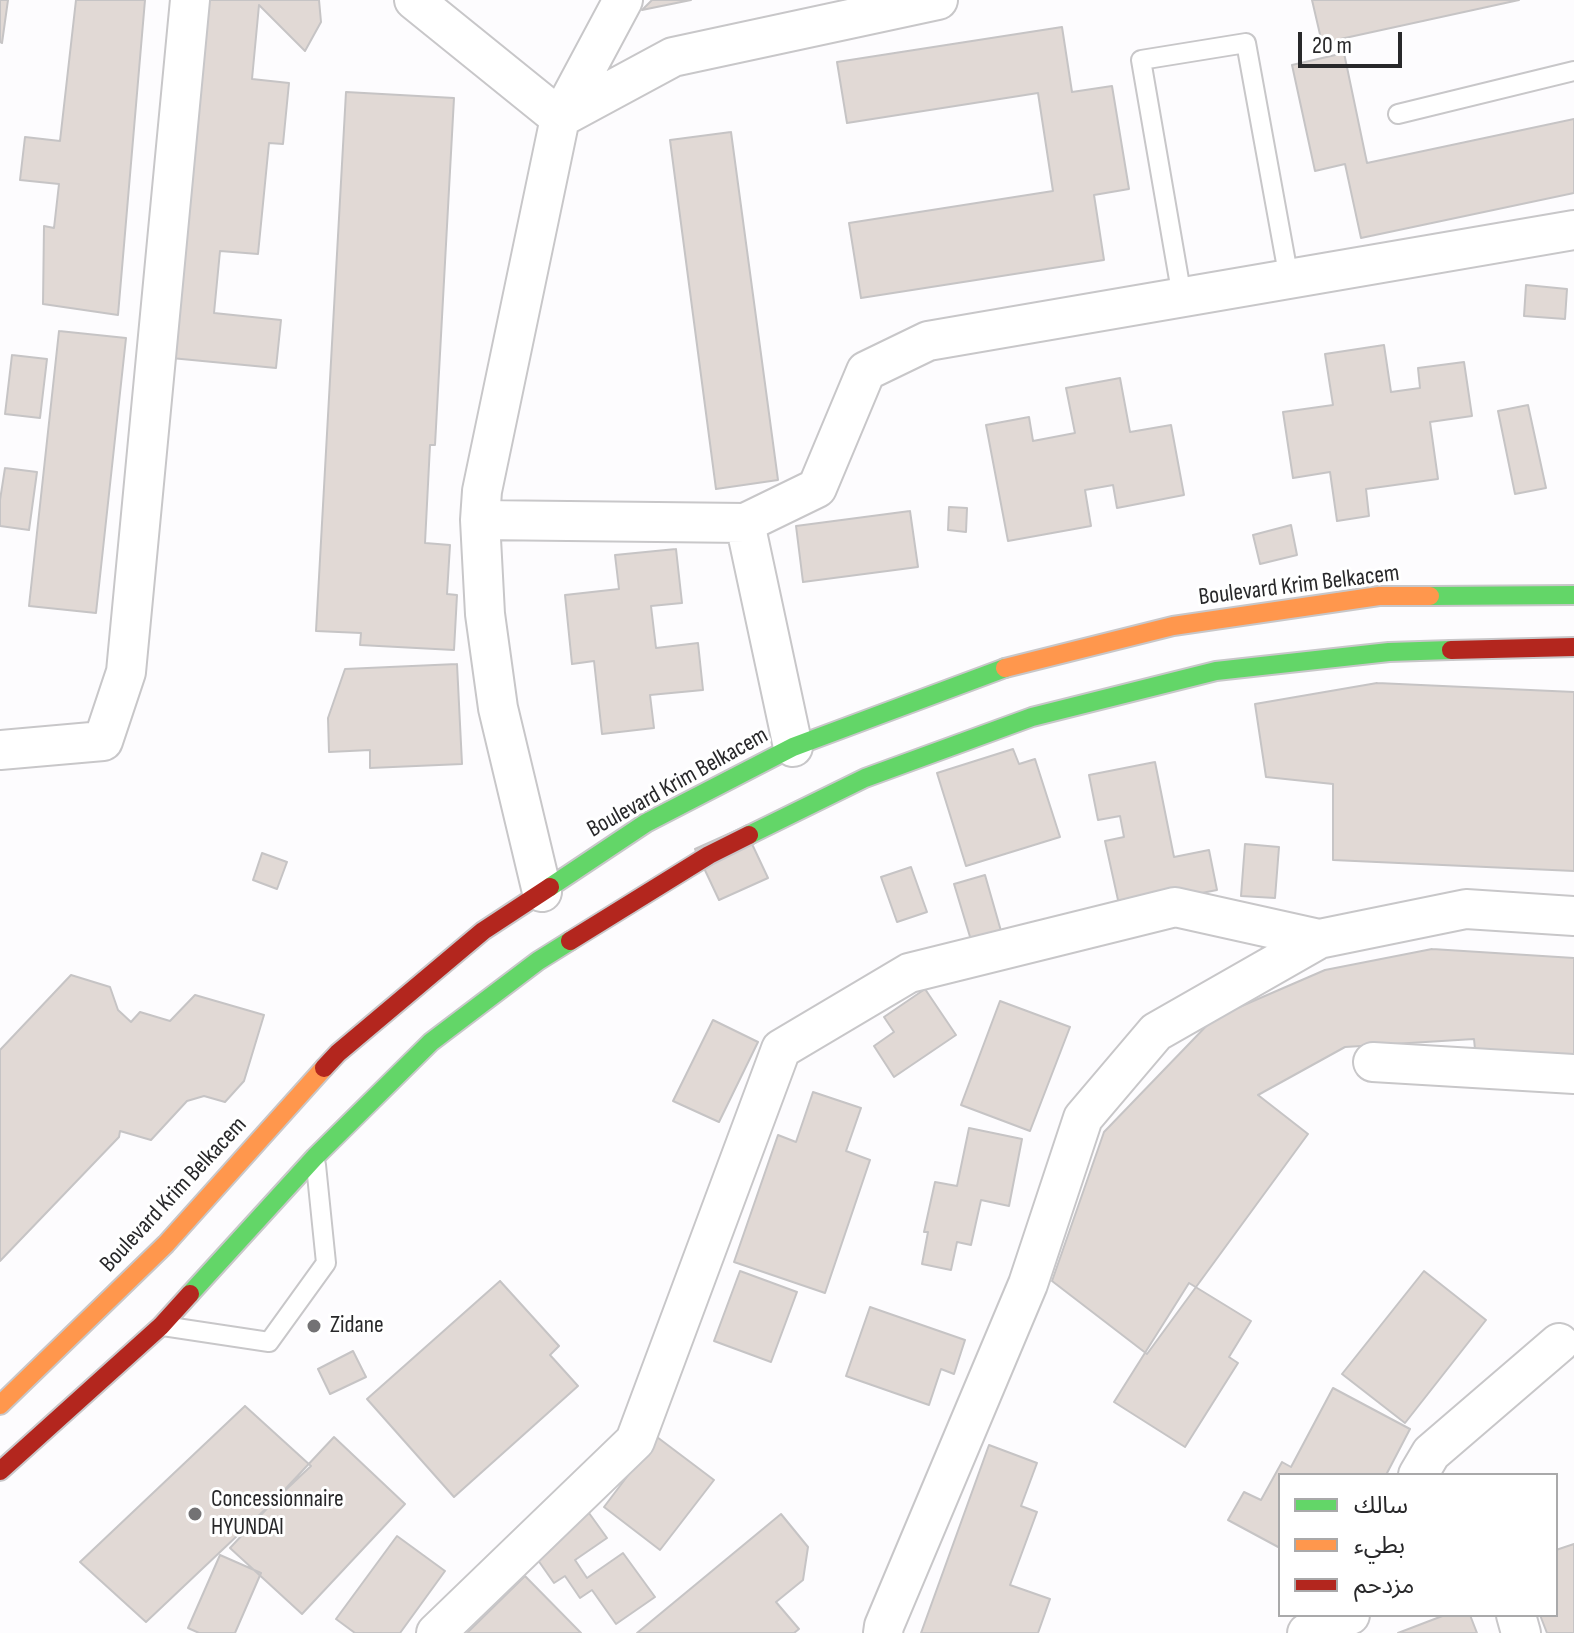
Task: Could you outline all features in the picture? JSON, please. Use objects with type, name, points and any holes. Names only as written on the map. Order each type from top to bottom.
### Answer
[{"type":"main road","name":"Boulevard Krim Belkacem","points":[[0,1405],[166,1244],[338,1053],[483,931],[646,823],[793,747],[1002,669],[1173,626],[1379,596],[1574,595]]},
{"type":"main road","points":[[0,1471],[161,1326],[315,1157],[431,1042],[538,961],[709,855],[865,778],[1032,717],[1216,671],[1389,652],[1574,647]]},
{"type":"street","points":[[0,750],[103,741],[126,672],[190,0]]},
{"type":"street","points":[[414,0],[560,118]]},
{"type":"street","points":[[542,892],[498,708],[485,614],[480,520],[482,491],[560,118],[623,0]]},
{"type":"street","points":[[560,118],[673,57],[938,0]]},
{"type":"street","points":[[480,520],[745,523],[817,488],[866,371],[928,341],[1574,230]]},
{"type":"street","points":[[745,523],[793,747]]},
{"type":"street","points":[[436,1633],[635,1441],[781,1049],[909,973],[1175,907],[1319,939]]},
{"type":"street","points":[[881,1631],[1028,1284],[1083,1118],[1156,1032],[1319,939],[1466,909],[1574,916]]},
{"type":"street","points":[[1373,1062],[1574,1074]]},
{"type":"street","points":[[1419,1473],[1431,1453],[1559,1343]]},
{"type":"lane","points":[[1182,297],[1141,60],[1246,43],[1289,279]]},
{"type":"lane","points":[[1398,114],[1574,71]]},
{"type":"lane","points":[[161,1326],[269,1342],[326,1263],[315,1157]]},
{"type":"building","points":[[0,0],[8,0],[2,43],[0,42]]},
{"type":"building","points":[[76,0],[145,0],[118,315],[43,304],[44,226],[54,228],[59,184],[20,180],[25,137],[60,141]]},
{"type":"building","points":[[206,0],[319,0],[321,22],[305,51],[259,5],[252,79],[289,83],[283,144],[269,143],[258,254],[220,251],[214,313],[281,320],[276,368],[171,358]]},
{"type":"building","points":[[652,0],[691,0],[642,10]]},
{"type":"building","points":[[1312,0],[1519,0],[1322,43]]},
{"type":"building","points":[[1062,27],[1072,92],[1112,86],[1129,189],[1094,195],[1104,260],[861,298],[849,223],[1053,191],[1038,93],[847,123],[837,62]]},
{"type":"building","points":[[1344,53],[1367,163],[1574,119],[1574,193],[1361,238],[1345,164],[1315,171],[1292,65]]},
{"type":"building","points":[[346,92],[454,98],[435,445],[430,445],[425,543],[450,545],[447,594],[457,595],[454,650],[360,645],[361,633],[316,631]]},
{"type":"building","points":[[731,132],[778,480],[716,489],[670,140]]},
{"type":"building","points":[[1526,285],[1567,289],[1565,319],[1524,316]]},
{"type":"building","points":[[59,331],[126,338],[96,613],[29,606]]},
{"type":"building","points":[[1384,345],[1391,392],[1420,388],[1418,368],[1464,362],[1472,416],[1430,422],[1438,479],[1366,489],[1369,516],[1337,521],[1330,472],[1293,478],[1283,412],[1333,405],[1325,354]]},
{"type":"building","points":[[12,355],[47,359],[40,418],[5,414]]},
{"type":"building","points":[[1120,378],[1130,432],[1171,425],[1184,495],[1117,508],[1113,485],[1085,490],[1091,526],[1008,541],[986,425],[1029,417],[1033,441],[1075,433],[1066,388]]},
{"type":"building","points":[[1528,405],[1546,488],[1515,494],[1498,411]]},
{"type":"building","points":[[5,468],[37,472],[29,530],[0,526]]},
{"type":"building","points":[[949,507],[967,508],[966,532],[948,530]]},
{"type":"building","points":[[910,511],[918,567],[803,582],[796,526]]},
{"type":"building","points":[[1291,525],[1297,555],[1260,564],[1253,535]]},
{"type":"building","points":[[676,549],[682,603],[651,606],[656,648],[698,643],[703,690],[650,695],[654,728],[602,734],[594,661],[572,664],[565,595],[619,589],[615,555]]},
{"type":"building","points":[[457,664],[462,764],[370,768],[370,750],[329,752],[328,718],[345,669]]},
{"type":"building","points":[[1377,683],[1574,692],[1574,871],[1333,860],[1333,784],[1266,777],[1255,704]]},
{"type":"building","points":[[1013,749],[1019,764],[1035,759],[1060,837],[966,866],[937,773]]},
{"type":"building","points":[[1155,762],[1174,857],[1209,850],[1217,890],[1120,909],[1105,841],[1124,837],[1120,816],[1098,820],[1089,775]]},
{"type":"building","points":[[744,827],[768,878],[719,900],[695,849]]},
{"type":"building","points":[[1245,844],[1279,847],[1275,898],[1241,896]]},
{"type":"building","points":[[262,853],[287,862],[277,889],[253,880]]},
{"type":"building","points":[[911,867],[927,912],[897,922],[881,877]]},
{"type":"building","points":[[985,875],[1001,931],[971,940],[954,884]]},
{"type":"building","points":[[1432,949],[1574,958],[1574,1064],[1476,1060],[1474,1039],[1345,1047],[1258,1095],[1308,1134],[1147,1354],[1052,1281],[1104,1132],[1214,1018],[1325,970]]},
{"type":"building","points":[[71,975],[110,987],[118,1010],[131,1022],[140,1012],[170,1021],[195,995],[264,1015],[244,1081],[225,1102],[204,1096],[187,1101],[151,1140],[120,1131],[119,1137],[0,1261],[0,1050]]},
{"type":"building","points":[[925,989],[956,1035],[894,1077],[874,1046],[894,1032],[884,1017]]},
{"type":"building","points":[[1000,1001],[1070,1027],[1030,1131],[961,1105]]},
{"type":"building","points":[[713,1020],[758,1042],[719,1122],[673,1101]]},
{"type":"building","points":[[813,1092],[861,1108],[846,1151],[870,1160],[825,1293],[734,1262],[778,1135],[796,1142]]},
{"type":"building","points":[[969,1128],[1022,1139],[1009,1206],[981,1200],[971,1245],[957,1242],[951,1270],[922,1264],[928,1232],[924,1232],[935,1182],[957,1186]]},
{"type":"building","points":[[740,1271],[797,1292],[771,1362],[714,1341]]},
{"type":"building","points":[[1424,1271],[1486,1320],[1405,1423],[1342,1374]]},
{"type":"building","points":[[500,1281],[559,1346],[550,1355],[578,1386],[454,1497],[367,1399]]},
{"type":"building","points":[[1189,1283],[1251,1321],[1229,1357],[1238,1363],[1185,1447],[1114,1402]]},
{"type":"building","points":[[870,1307],[965,1340],[954,1374],[941,1369],[929,1405],[846,1376]]},
{"type":"building","points":[[353,1351],[366,1377],[330,1394],[318,1369]]},
{"type":"building","points":[[1333,1388],[1410,1429],[1387,1473],[1278,1473],[1278,1547],[1228,1520],[1244,1492],[1261,1500],[1282,1462],[1291,1467]]},
{"type":"building","name":"Concessionnaire HYUNDAI","points":[[245,1406],[311,1466],[146,1622],[80,1562]]},
{"type":"building","points":[[334,1437],[405,1504],[302,1614],[230,1548]]},
{"type":"building","points":[[657,1437],[714,1480],[660,1550],[604,1507]]},
{"type":"building","points":[[989,1445],[1037,1463],[1021,1506],[1037,1512],[1010,1585],[1050,1599],[1038,1633],[921,1633]]},
{"type":"building","points":[[589,1513],[607,1538],[575,1560],[587,1578],[623,1553],[655,1597],[616,1624],[592,1590],[580,1598],[565,1576],[554,1583],[533,1553]]},
{"type":"building","points":[[781,1514],[808,1547],[803,1580],[776,1602],[799,1629],[794,1633],[637,1633]]},
{"type":"building","points":[[397,1536],[445,1571],[400,1633],[355,1633],[336,1619]]},
{"type":"building","points":[[1574,1544],[1574,1633],[1547,1633],[1541,1617],[1558,1617],[1558,1549]]},
{"type":"building","points":[[220,1555],[261,1573],[235,1633],[199,1633],[188,1628]]},
{"type":"building","points":[[525,1576],[581,1633],[467,1633]]},
{"type":"building","points":[[1440,1617],[1471,1617],[1477,1633],[1398,1633]]},
{"type":"traffic: fast","points":[[1430,596],[1574,595]]},
{"type":"traffic: fast","points":[[749,835],[865,778],[1032,717],[1216,671],[1389,652],[1451,650]]},
{"type":"traffic: fast","points":[[550,887],[646,823],[793,747],[1005,668]]},
{"type":"traffic: fast","points":[[190,1294],[315,1157],[431,1042],[538,961],[570,941]]},
{"type":"traffic: slow","points":[[1005,668],[1173,626],[1379,596],[1430,596]]},
{"type":"traffic: slow","points":[[0,1405],[166,1244],[324,1068]]},
{"type":"traffic: jam","points":[[1451,650],[1574,647]]},
{"type":"traffic: jam","points":[[570,941],[709,855],[749,835]]},
{"type":"traffic: jam","points":[[324,1068],[483,931],[550,887]]},
{"type":"traffic: jam","points":[[0,1471],[161,1326],[190,1294]]},
{"type":"place","name":"Zidane","points":[[314,1326]]},
{"type":"place","name":"Concessionnaire HYUNDAI","points":[[195,1514]]}]
